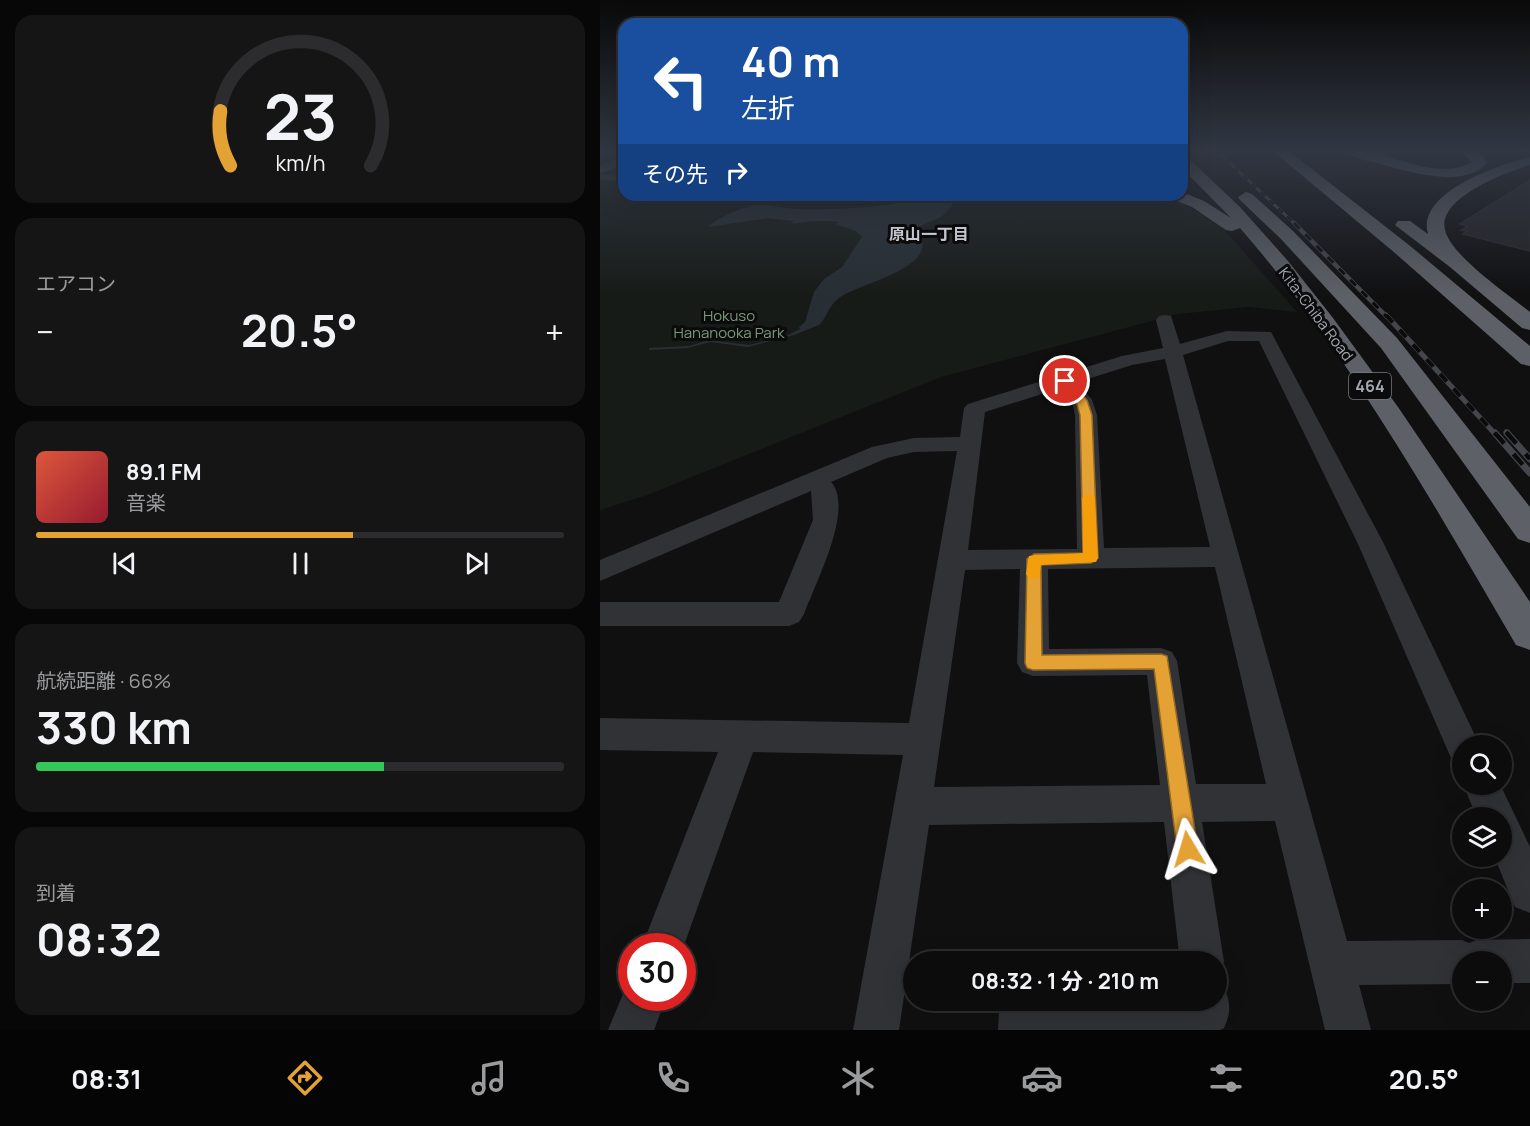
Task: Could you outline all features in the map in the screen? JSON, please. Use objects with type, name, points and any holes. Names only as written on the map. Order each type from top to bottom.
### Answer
[{"type":"highway","name":"Kita-Chiba Road","points":[[1219,199],[1258,240],[1337,339],[1421,460],[1530,634]]},
{"type":"highway","name":"Kita-Chiba Road","points":[[1248,199],[1287,235],[1389,343],[1530,531]]},
{"type":"highway","points":[[1340,199],[1530,359]]},
{"type":"highway","points":[[1451,199],[1435,217],[1434,229],[1457,263]]},
{"type":"highway","points":[[1188,201],[1214,213],[1236,229],[1337,339]]},
{"type":"highway","points":[[1393,216],[1457,263],[1530,323]]},
{"type":"street","points":[[1165,320],[1348,1030]]},
{"type":"street","points":[[876,1030],[975,408],[1129,360],[1182,351],[1227,336],[1265,336],[1371,544],[1458,735]]},
{"type":"street","points":[[1065,381],[1082,400],[1086,415],[1091,558]]},
{"type":"street","points":[[600,571],[880,452],[914,445],[968,444]]},
{"type":"street","points":[[600,614],[789,614],[826,520],[825,491],[815,480]]},
{"type":"street","points":[[952,560],[1226,557]]},
{"type":"street","points":[[1034,559],[1033,663],[1161,662],[1201,951]]},
{"type":"street","points":[[600,734],[924,739]]},
{"type":"street","points":[[668,933],[742,736]]},
{"type":"street","points":[[913,806],[1288,802]]},
{"type":"street","points":[[1512,852],[1530,892]]},
{"type":"street","points":[[1512,961],[1530,961]]},
{"type":"street","points":[[1331,963],[1452,962]]},
{"type":"street","points":[[631,1030],[639,1011]]},
{"type":"street","points":[[1021,1030],[1022,1012],[1208,1011]]},
{"type":"green space","name":"Hokuso Hananooka Park","points":[[600,199],[618,199],[618,201],[1178,201],[1220,225],[1297,312],[1248,307],[1178,314],[941,377],[647,495],[600,510]]},
{"type":"shaded area","points":[[951,201],[953,205],[941,217],[920,226],[923,246],[918,257],[899,271],[842,296],[833,303],[819,325],[794,335],[748,347],[710,342],[688,348],[649,350],[649,348],[689,346],[709,340],[749,345],[786,336],[800,329],[799,327],[805,322],[814,292],[824,279],[842,267],[862,237],[856,231],[835,224],[839,222],[834,221],[794,224],[793,221],[767,218],[709,227],[724,217],[758,205],[817,209],[852,208],[904,202]]},
{"type":"building","points":[[1500,199],[1530,199],[1530,251],[1463,234],[1467,231],[1461,230],[1468,226],[1460,224]]},
{"type":"railway","points":[[1268,199],[1295,224]]},
{"type":"railway","points":[[1295,224],[1387,317]]},
{"type":"railway","points":[[1386,315],[1496,435]]},
{"type":"railway","points":[[1495,433],[1530,473]]},
{"type":"railway","points":[[1507,433],[1530,459]]},
{"type":"slow traffic","points":[[1034,574],[1034,559],[1091,558],[1089,498]]},
{"type":"district","name":"原山一丁目","points":[[929,234]]},
{"type":"route","points":[[1065,381],[1082,400],[1086,415],[1091,558],[1034,559],[1033,663],[1161,662],[1188,849]]}]
